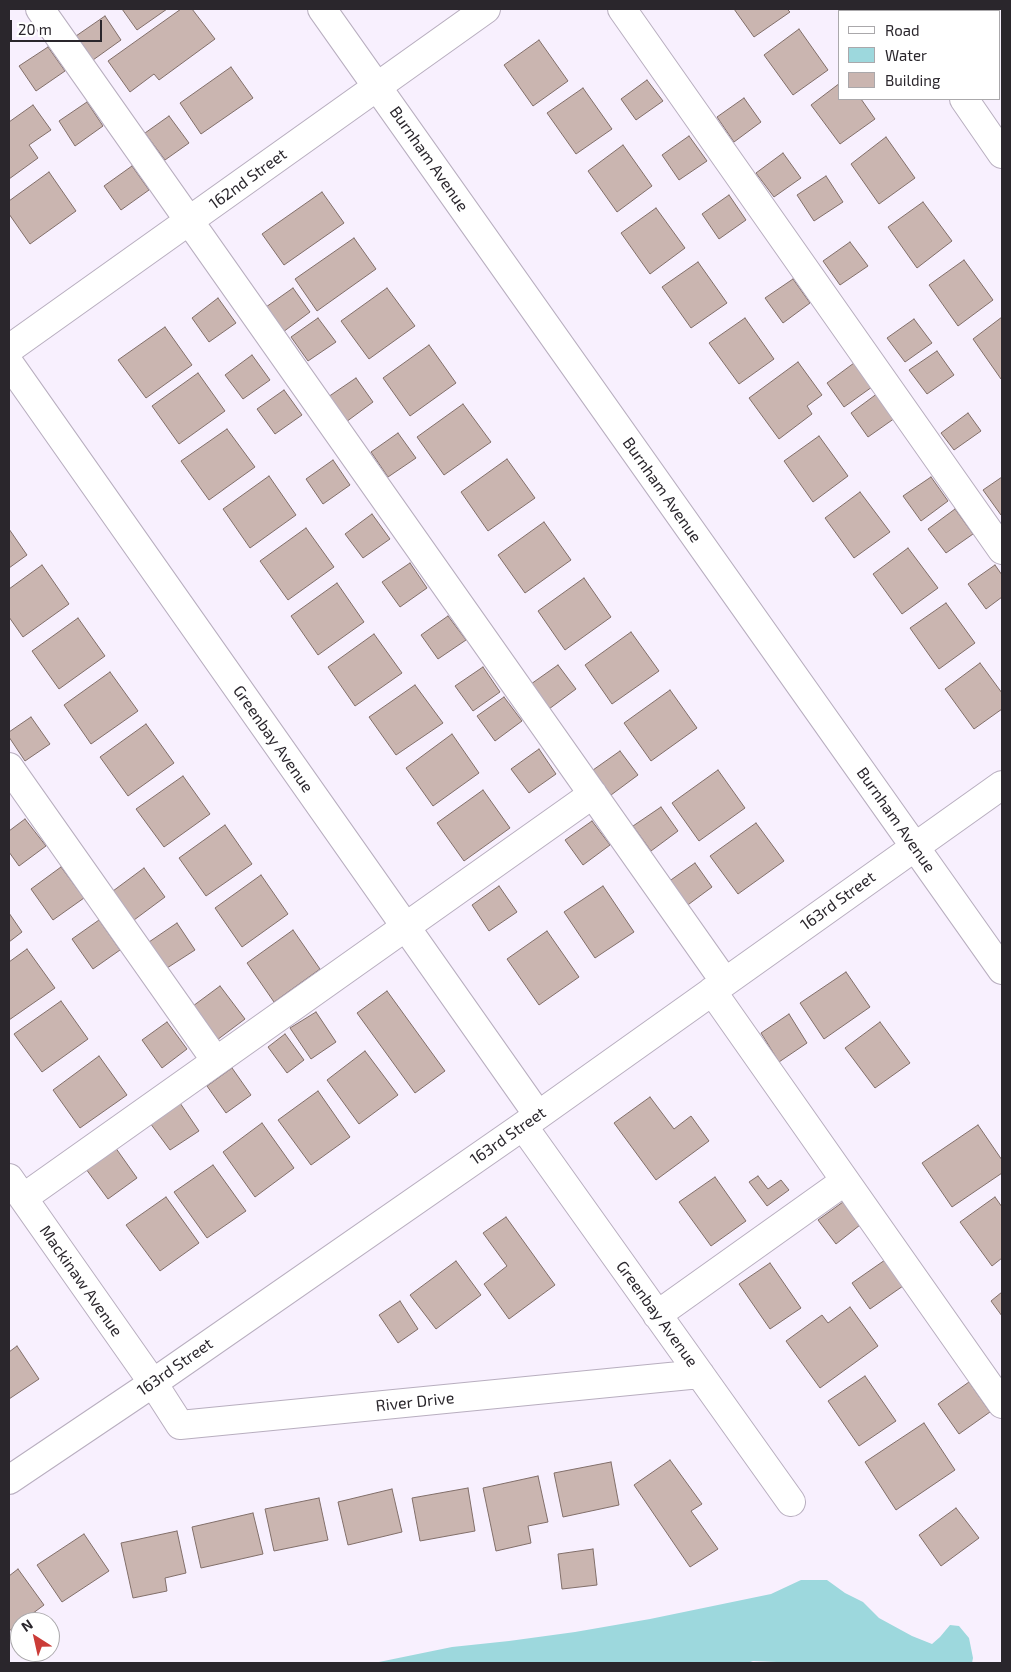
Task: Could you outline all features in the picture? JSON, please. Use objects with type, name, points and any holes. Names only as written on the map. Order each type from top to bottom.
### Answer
[{"type":"street","points":[[40,9],[594,794],[845,1181],[1002,1404]]},
{"type":"street","name":"Burnham Avenue","points":[[322,9],[1002,970]]},
{"type":"street","name":"162nd Street","points":[[9,349],[486,9]]},
{"type":"street","points":[[622,9],[1002,550]]},
{"type":"street","points":[[965,100],[1002,154]]},
{"type":"street","name":"Greenbay Avenue","points":[[9,362],[406,927],[657,1315],[791,1502]]},
{"type":"street","points":[[9,767],[216,1061]]},
{"type":"street","name":"163rd Street","points":[[9,1480],[153,1383],[530,1121],[1002,785]]},
{"type":"street","points":[[16,1188],[216,1061],[594,794]]},
{"type":"street","points":[[657,1315],[845,1181]]},
{"type":"street","name":"Mackinaw Avenue","points":[[16,1188],[153,1383]]},
{"type":"street","name":"River Drive","points":[[153,1383],[180,1425],[700,1374]]},
{"type":"water","points":[[801,1580],[827,1580],[845,1593],[863,1602],[879,1618],[912,1636],[932,1644],[950,1625],[959,1626],[969,1638],[973,1658],[972,1663],[800,1663],[753,1661],[747,1663],[374,1663],[452,1647],[575,1632],[650,1619],[771,1594]]},
{"type":"building","points":[[122,9],[167,9],[137,30]]},
{"type":"building","points":[[181,9],[192,9],[215,39],[159,80],[154,74],[130,92],[108,61]]},
{"type":"building","points":[[734,9],[787,9],[790,12],[754,37]]},
{"type":"building","points":[[105,16],[121,40],[93,60],[76,36]]},
{"type":"building","points":[[799,29],[828,70],[793,95],[764,55]]},
{"type":"building","points":[[539,40],[568,81],[533,106],[504,65]]},
{"type":"building","points":[[48,47],[65,71],[36,91],[19,66]]},
{"type":"building","points":[[231,67],[253,98],[201,134],[180,103]]},
{"type":"building","points":[[647,80],[663,101],[636,120],[621,99]]},
{"type":"building","points":[[838,85],[838,100],[862,100],[875,119],[840,144],[811,105]]},
{"type":"building","points":[[583,88],[612,129],[576,154],[547,113]]},
{"type":"building","points":[[744,98],[761,122],[734,142],[717,117]]},
{"type":"building","points":[[87,102],[103,126],[75,146],[59,121]]},
{"type":"building","points":[[33,105],[51,130],[29,145],[38,158],[9,179],[9,122]]},
{"type":"building","points":[[169,116],[189,143],[165,160],[145,133]]},
{"type":"building","points":[[689,136],[707,161],[679,180],[662,155]]},
{"type":"building","points":[[886,137],[915,178],[879,204],[851,164]]},
{"type":"building","points":[[623,145],[652,186],[617,212],[588,171]]},
{"type":"building","points":[[783,153],[801,178],[774,197],[756,173]]},
{"type":"building","points":[[132,166],[149,190],[121,210],[104,186]]},
{"type":"building","points":[[49,172],[76,211],[30,244],[9,214],[9,201]]},
{"type":"building","points":[[826,176],[843,202],[814,221],[797,195]]},
{"type":"building","points":[[322,192],[344,223],[284,265],[262,234]]},
{"type":"building","points":[[729,195],[746,220],[719,239],[702,214]]},
{"type":"building","points":[[923,202],[952,241],[917,268],[888,227]]},
{"type":"building","points":[[656,208],[685,248],[650,274],[621,233]]},
{"type":"building","points":[[354,238],[376,269],[317,311],[295,279]]},
{"type":"building","points":[[850,242],[868,266],[840,285],[823,261]]},
{"type":"building","points":[[964,260],[993,300],[958,326],[929,285]]},
{"type":"building","points":[[698,262],[727,303],[691,328],[662,287]]},
{"type":"building","points":[[793,279],[810,303],[783,323],[765,298]]},
{"type":"building","points":[[293,288],[310,312],[283,332],[266,307]]},
{"type":"building","points":[[387,288],[415,326],[369,359],[341,321]]},
{"type":"building","points":[[218,298],[236,323],[209,342],[192,318]]},
{"type":"building","points":[[1002,317],[1002,379],[1001,379],[973,339]]},
{"type":"building","points":[[318,318],[336,342],[308,361],[291,337]]},
{"type":"building","points":[[745,318],[774,359],[739,384],[709,343]]},
{"type":"building","points":[[914,319],[932,343],[905,362],[887,338]]},
{"type":"building","points":[[165,327],[192,365],[146,398],[118,360]]},
{"type":"building","points":[[429,345],[456,383],[410,416],[383,378]]},
{"type":"building","points":[[937,351],[954,375],[927,394],[909,370]]},
{"type":"building","points":[[252,355],[270,380],[243,399],[225,375]]},
{"type":"building","points":[[798,362],[822,395],[807,406],[812,414],[779,439],[749,398]]},
{"type":"building","points":[[854,363],[872,387],[844,407],[827,383]]},
{"type":"building","points":[[198,373],[225,411],[179,444],[152,406]]},
{"type":"building","points":[[356,378],[373,402],[346,422],[328,397]]},
{"type":"building","points":[[284,390],[302,415],[275,434],[257,409]]},
{"type":"building","points":[[878,393],[895,418],[868,437],[851,413]]},
{"type":"building","points":[[463,404],[491,442],[444,475],[417,437]]},
{"type":"building","points":[[968,413],[981,431],[954,450],[941,433]]},
{"type":"building","points":[[227,429],[255,467],[209,500],[181,461]]},
{"type":"building","points":[[398,433],[416,458],[388,477],[371,452]]},
{"type":"building","points":[[819,436],[848,476],[813,502],[784,461]]},
{"type":"building","points":[[507,459],[535,498],[488,531],[461,492]]},
{"type":"building","points":[[333,460],[350,485],[323,504],[306,479]]},
{"type":"building","points":[[269,476],[296,515],[250,548],[223,509]]},
{"type":"building","points":[[931,477],[948,501],[921,521],[903,496]]},
{"type":"building","points":[[1002,477],[1002,514],[1001,515],[983,490]]},
{"type":"building","points":[[860,492],[890,532],[854,558],[825,518]]},
{"type":"building","points":[[955,509],[973,534],[946,553],[928,529]]},
{"type":"building","points":[[372,514],[390,539],[363,558],[345,534]]},
{"type":"building","points":[[544,522],[571,560],[525,593],[498,555]]},
{"type":"building","points":[[306,528],[334,567],[288,600],[260,561]]},
{"type":"building","points":[[9,529],[27,555],[9,568]]},
{"type":"building","points":[[908,548],[938,588],[902,614],[873,574]]},
{"type":"building","points":[[410,563],[427,588],[400,607],[382,582]]},
{"type":"building","points":[[42,565],[69,604],[23,637],[9,617],[9,589]]},
{"type":"building","points":[[995,565],[1002,575],[1002,597],[986,609],[968,584]]},
{"type":"building","points":[[584,578],[611,617],[565,650],[538,611]]},
{"type":"building","points":[[337,583],[364,622],[318,655],[291,616]]},
{"type":"building","points":[[946,603],[975,643],[939,669],[910,628]]},
{"type":"building","points":[[448,616],[466,640],[438,659],[421,635]]},
{"type":"building","points":[[78,618],[105,656],[59,689],[32,651]]},
{"type":"building","points":[[631,632],[659,671],[612,704],[585,665]]},
{"type":"building","points":[[374,634],[402,673],[355,706],[328,667]]},
{"type":"building","points":[[980,663],[1002,693],[1002,709],[974,729],[945,689]]},
{"type":"building","points":[[558,665],[576,689],[549,709],[531,684]]},
{"type":"building","points":[[483,667],[500,692],[473,711],[455,686]]},
{"type":"building","points":[[110,672],[138,711],[91,744],[64,705]]},
{"type":"building","points":[[415,685],[443,723],[396,755],[369,717]]},
{"type":"building","points":[[670,690],[697,728],[651,761],[624,723]]},
{"type":"building","points":[[504,697],[522,721],[495,741],[477,716]]},
{"type":"building","points":[[31,717],[50,744],[25,761],[9,737],[9,732]]},
{"type":"building","points":[[146,724],[174,763],[128,796],[100,757]]},
{"type":"building","points":[[452,734],[479,773],[433,806],[406,768]]},
{"type":"building","points":[[539,749],[556,774],[529,793],[511,769]]},
{"type":"building","points":[[620,751],[638,775],[611,795],[593,770]]},
{"type":"building","points":[[718,770],[745,808],[699,841],[672,803]]},
{"type":"building","points":[[183,776],[210,814],[164,847],[136,809]]},
{"type":"building","points":[[483,790],[510,828],[464,861],[437,823]]},
{"type":"building","points":[[661,807],[678,831],[651,851],[633,826]]},
{"type":"building","points":[[25,819],[46,846],[19,866],[9,852],[9,831]]},
{"type":"building","points":[[592,821],[610,845],[583,865],[565,840]]},
{"type":"building","points":[[756,823],[784,861],[738,894],[710,856]]},
{"type":"building","points":[[225,825],[252,864],[206,896],[179,858]]},
{"type":"building","points":[[695,863],[712,887],[685,907],[668,882]]},
{"type":"building","points":[[61,867],[84,898],[53,920],[31,889]]},
{"type":"building","points":[[144,868],[165,897],[134,920],[113,891]]},
{"type":"building","points":[[261,875],[288,914],[242,947],[215,908]]},
{"type":"building","points":[[499,886],[517,912],[489,931],[472,905]]},
{"type":"building","points":[[603,886],[634,932],[595,958],[564,912]]},
{"type":"building","points":[[9,913],[22,932],[9,942]]},
{"type":"building","points":[[99,920],[120,950],[93,969],[72,939]]},
{"type":"building","points":[[177,923],[195,950],[167,968],[149,942]]},
{"type":"building","points":[[293,930],[320,969],[274,1002],[247,963]]},
{"type":"building","points":[[547,931],[579,977],[539,1005],[507,959]]},
{"type":"building","points":[[27,949],[55,988],[9,1020],[9,962]]},
{"type":"building","points":[[846,972],[870,1007],[824,1039],[800,1003]]},
{"type":"building","points":[[220,986],[245,1019],[217,1040],[193,1006]]},
{"type":"building","points":[[387,991],[445,1071],[415,1093],[357,1013]]},
{"type":"building","points":[[61,1001],[88,1039],[42,1072],[14,1034]]},
{"type":"building","points":[[316,1012],[336,1042],[311,1059],[290,1028]]},
{"type":"building","points":[[789,1014],[807,1043],[779,1062],[761,1033]]},
{"type":"building","points":[[167,1022],[187,1049],[162,1068],[142,1040]]},
{"type":"building","points":[[880,1022],[910,1063],[875,1088],[845,1048]]},
{"type":"building","points":[[285,1034],[304,1060],[287,1073],[268,1047]]},
{"type":"building","points":[[365,1051],[398,1095],[359,1124],[327,1080]]},
{"type":"building","points":[[99,1056],[127,1095],[80,1128],[53,1090]]},
{"type":"building","points":[[232,1068],[251,1095],[226,1113],[207,1086]]},
{"type":"building","points":[[318,1091],[350,1137],[311,1165],[278,1120]]},
{"type":"building","points":[[650,1097],[674,1129],[691,1116],[709,1141],[656,1180],[614,1123]]},
{"type":"building","points":[[180,1103],[199,1131],[170,1150],[150,1123]]},
{"type":"building","points":[[262,1123],[294,1168],[255,1197],[223,1152]]},
{"type":"building","points":[[978,1125],[1002,1160],[1002,1173],[952,1207],[922,1163]]},
{"type":"building","points":[[115,1147],[137,1178],[108,1199],[86,1169]]},
{"type":"building","points":[[213,1165],[246,1211],[207,1238],[174,1192]]},
{"type":"building","points":[[758,1176],[768,1189],[781,1180],[789,1190],[767,1206],[749,1182]]},
{"type":"building","points":[[715,1177],[746,1221],[711,1246],[679,1202]]},
{"type":"building","points":[[166,1197],[199,1243],[160,1271],[126,1225]]},
{"type":"building","points":[[995,1197],[1002,1207],[1002,1258],[992,1266],[960,1222]]},
{"type":"building","points":[[843,1202],[860,1225],[836,1244],[818,1220]]},
{"type":"building","points":[[506,1217],[555,1285],[509,1319],[484,1284],[507,1266],[483,1233]]},
{"type":"building","points":[[885,1260],[903,1286],[870,1309],[852,1283]]},
{"type":"building","points":[[456,1261],[481,1295],[436,1329],[410,1295]]},
{"type":"building","points":[[770,1263],[801,1308],[770,1329],[739,1284]]},
{"type":"building","points":[[1002,1292],[1002,1316],[991,1301]]},
{"type":"building","points":[[400,1301],[418,1329],[398,1343],[379,1315]]},
{"type":"building","points":[[850,1307],[878,1346],[820,1388],[786,1341],[822,1315],[828,1323]]},
{"type":"building","points":[[17,1346],[39,1379],[9,1399],[9,1352]]},
{"type":"building","points":[[865,1376],[896,1421],[859,1446],[828,1401]]},
{"type":"building","points":[[969,1382],[990,1412],[959,1434],[938,1404]]},
{"type":"building","points":[[924,1423],[955,1470],[896,1510],[865,1462]]},
{"type":"building","points":[[670,1460],[702,1504],[691,1511],[718,1549],[690,1567],[634,1485]]},
{"type":"building","points":[[611,1462],[619,1505],[563,1517],[554,1473]]},
{"type":"building","points":[[538,1476],[548,1522],[528,1526],[531,1543],[496,1551],[483,1488]]},
{"type":"building","points":[[468,1488],[475,1531],[420,1541],[412,1498]]},
{"type":"building","points":[[392,1489],[402,1532],[348,1545],[338,1502]]},
{"type":"building","points":[[319,1498],[328,1540],[274,1551],[265,1509]]},
{"type":"building","points":[[956,1508],[979,1538],[941,1566],[919,1535]]},
{"type":"building","points":[[253,1513],[263,1554],[201,1568],[192,1527]]},
{"type":"building","points":[[177,1531],[186,1573],[165,1578],[167,1591],[133,1598],[121,1543]]},
{"type":"building","points":[[84,1534],[109,1571],[62,1602],[37,1565]]},
{"type":"building","points":[[593,1549],[597,1585],[562,1589],[558,1554]]},
{"type":"building","points":[[18,1569],[44,1605],[35,1612],[10,1612],[9,1631],[9,1576]]}]
